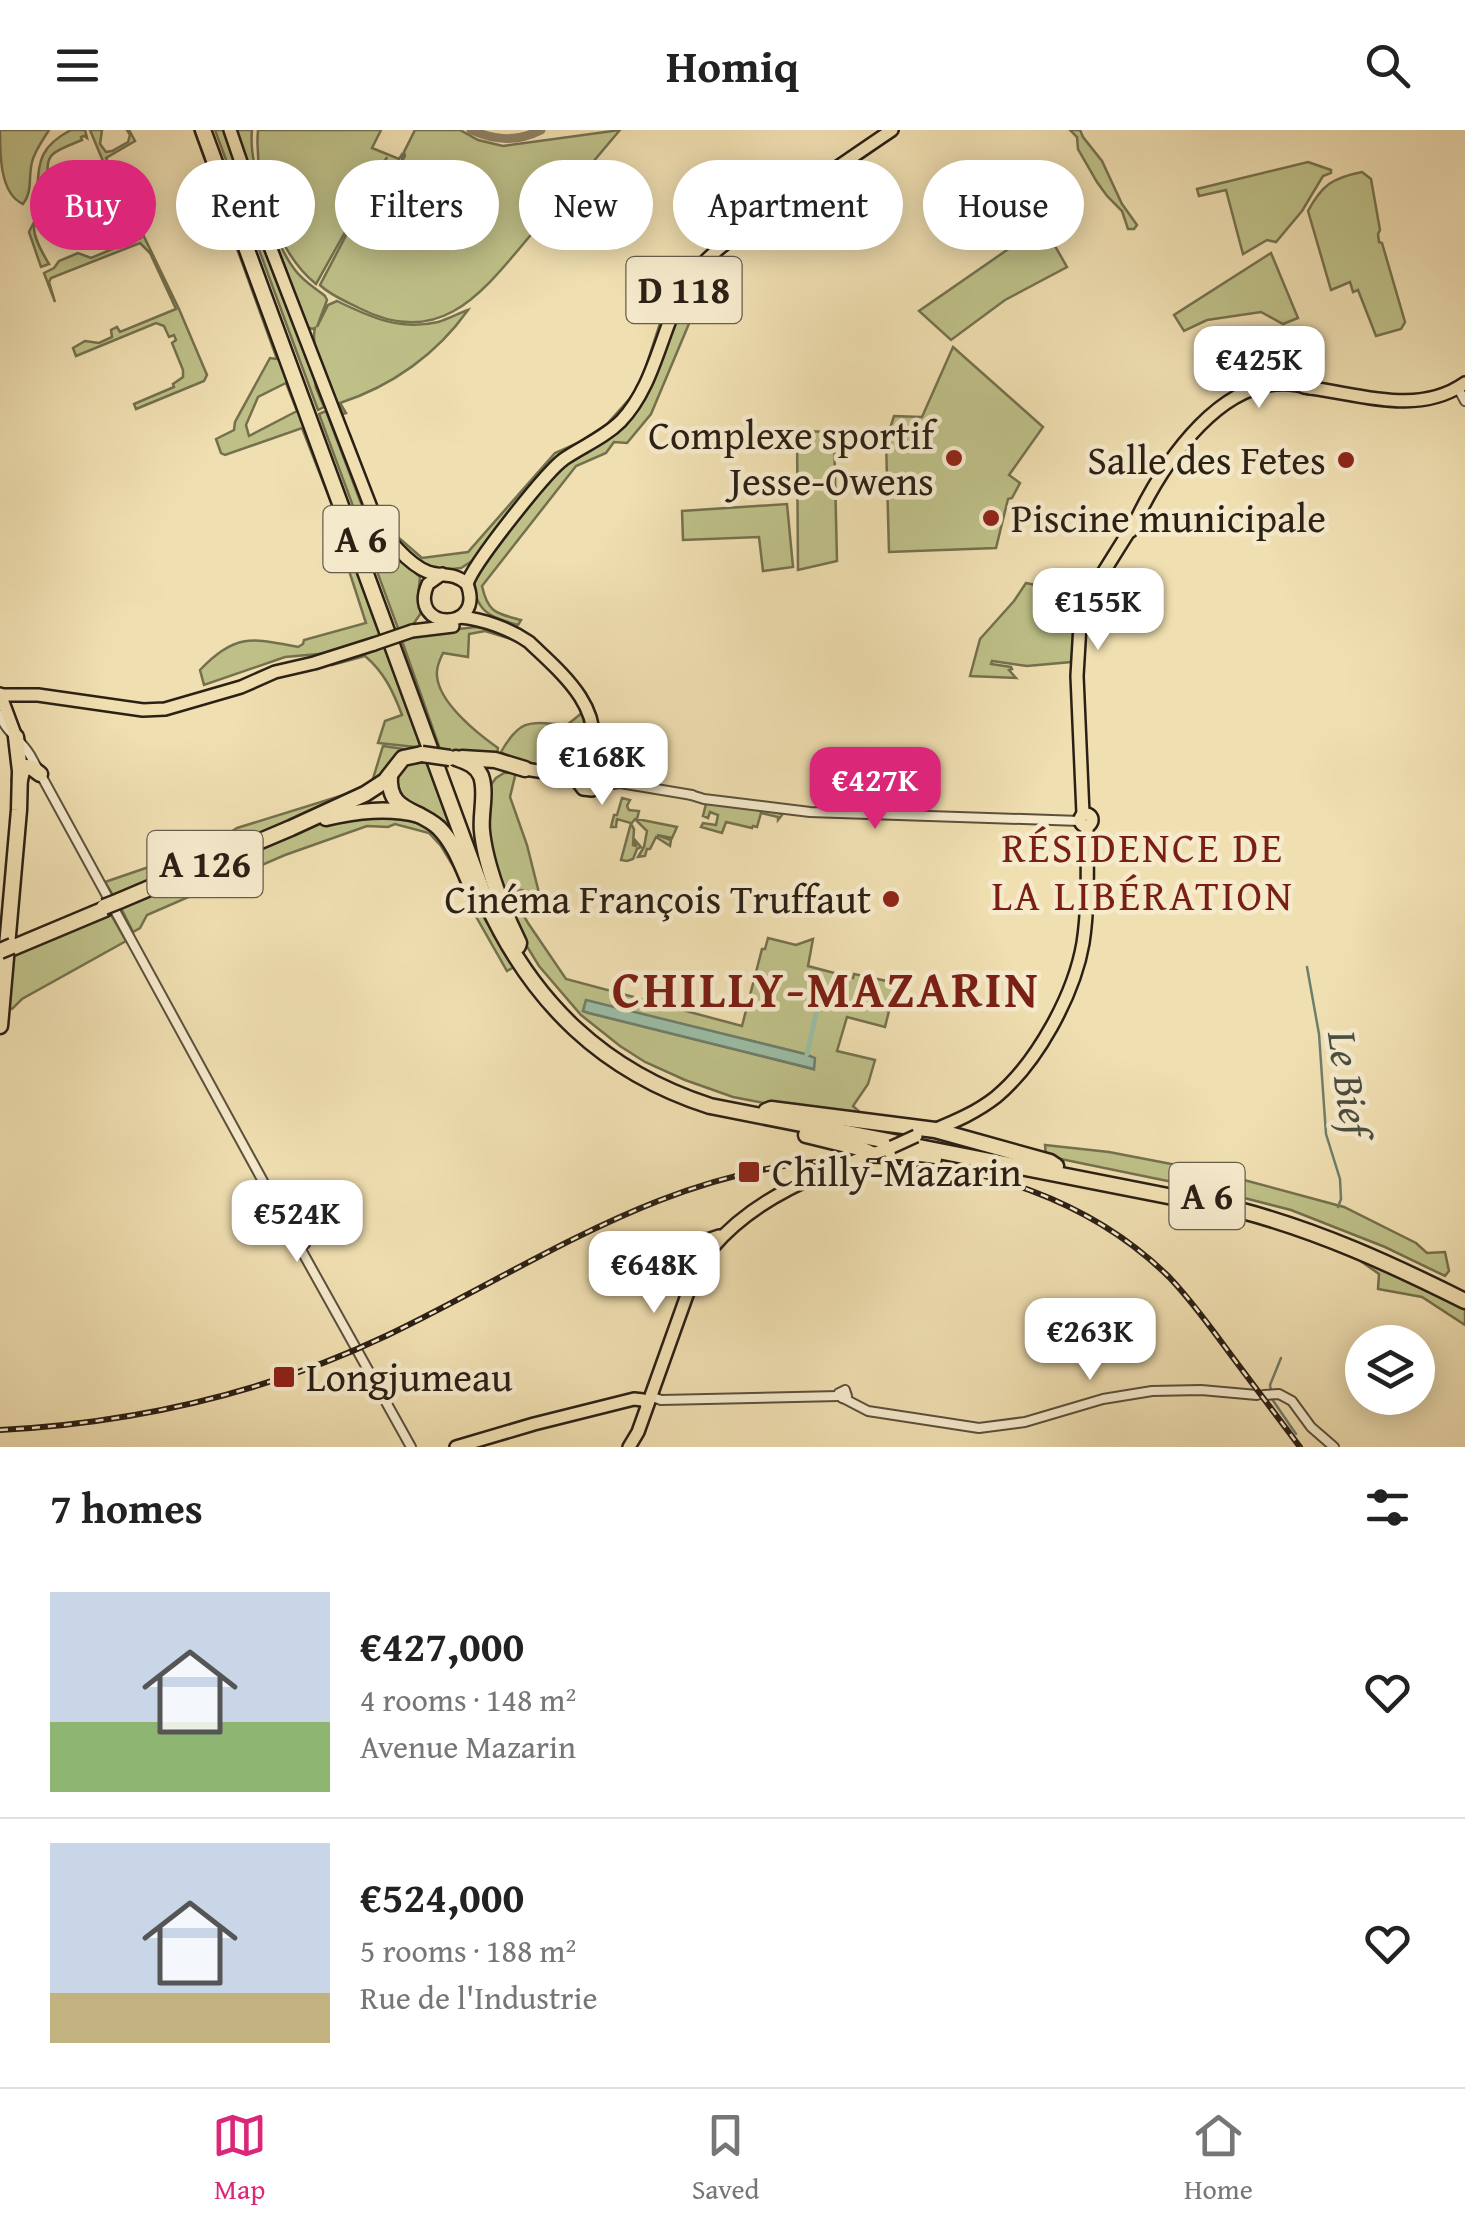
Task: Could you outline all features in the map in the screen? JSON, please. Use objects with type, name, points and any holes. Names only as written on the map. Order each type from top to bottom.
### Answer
[{"type":"highway","name":"A 6","points":[[206,130],[504,923],[540,978],[594,1034],[649,1071],[716,1099],[1242,1203],[1377,1250],[1465,1297]]},
{"type":"highway","name":"A 6","points":[[206,130],[486,902],[529,978],[564,1020],[613,1060],[662,1088],[710,1106],[1279,1220],[1350,1246],[1465,1297]]},
{"type":"highway","points":[[0,1026],[20,776],[16,737]]},
{"type":"highway","name":"A 126","points":[[120,902],[338,807],[375,788],[403,758],[422,754],[453,758]]},
{"type":"highway","points":[[453,758],[471,764],[482,782],[484,846],[518,946]]},
{"type":"highway","points":[[453,758],[487,759],[525,769]]},
{"type":"highway","points":[[20,776],[26,768],[40,774]]},
{"type":"highway","points":[[484,794],[498,773],[507,768],[525,769]]},
{"type":"highway","points":[[390,775],[393,797],[402,807],[433,823],[444,834],[499,938],[529,978]]},
{"type":"highway","name":"A 126","points":[[6,949],[322,819],[368,811],[419,815]]},
{"type":"highway","points":[[710,1106],[737,1118],[876,1152],[1008,1165]]},
{"type":"highway","points":[[766,1111],[935,1130],[957,1129],[1056,1166]]},
{"type":"main road","points":[[228,130],[375,518],[390,541],[418,566],[467,584],[470,602],[484,618],[526,634],[578,687],[592,709],[596,734],[598,778],[592,790],[580,788],[581,774],[592,750],[593,730],[577,690],[529,642],[472,618],[436,618],[426,606]]},
{"type":"main road","points":[[228,130],[320,390],[378,532],[422,575],[426,606],[422,620],[412,631]]},
{"type":"main road","name":"D 118","points":[[467,584],[484,554],[556,466],[610,431],[632,408],[684,290],[699,267],[786,203],[804,194],[811,195],[809,190],[825,176],[892,130]]},
{"type":"main road","points":[[1102,576],[1174,456],[1218,409],[1246,392],[1294,385],[1414,401],[1438,397],[1461,384]]},
{"type":"main road","points":[[957,1129],[1027,1064],[1061,1006],[1077,962],[1086,844],[1077,700],[1080,625],[1091,596],[1134,525]]},
{"type":"main road","points":[[1116,557],[1122,542]]},
{"type":"main road","name":"D 118","points":[[449,575],[484,554]]},
{"type":"main road","points":[[426,588],[432,580],[449,575]]},
{"type":"main road","points":[[460,617],[470,602]]},
{"type":"main road","points":[[16,737],[0,693],[143,710],[165,709],[374,644],[436,618]]},
{"type":"main road","points":[[412,631],[475,623],[496,627]]},
{"type":"main road","points":[[525,769],[581,774],[592,769],[598,778]]},
{"type":"main road","points":[[629,1447],[638,1432],[698,1260],[706,1249],[777,1194],[935,1130]]},
{"type":"main road","points":[[456,1447],[604,1406],[648,1398]]},
{"type":"street","points":[[1461,384],[1465,402]]},
{"type":"street","points":[[0,715],[7,732],[24,745],[411,1447]]},
{"type":"street","points":[[596,744],[602,770],[619,782]]},
{"type":"street","points":[[598,778],[608,783],[780,806],[786,810],[1084,820]]},
{"type":"street","points":[[648,1398],[843,1396],[862,1409],[979,1428],[1025,1422],[1103,1399],[1145,1392],[1271,1394],[1294,1403],[1318,1435],[1334,1447]]},
{"type":"shaded area","points":[[0,130],[49,130],[30,160],[29,189],[23,204],[10,192],[1,162]]},
{"type":"shaded area","points":[[71,130],[85,130],[87,138],[81,137],[82,140],[56,152],[49,160],[42,160],[45,151]]},
{"type":"shaded area","points":[[90,130],[102,130],[100,144],[106,152],[128,142],[129,130],[135,141],[103,160]]},
{"type":"shaded area","points":[[194,130],[198,130],[209,160],[205,160]]},
{"type":"shaded area","points":[[215,130],[224,130],[235,160],[226,160]]},
{"type":"shaded area","points":[[234,130],[252,130],[254,160],[245,160]]},
{"type":"shaded area","points":[[258,130],[381,130],[372,148],[399,159],[403,153],[402,160],[335,160],[335,250],[316,284],[288,250],[315,250],[315,160],[259,160]]},
{"type":"shaded area","points":[[415,130],[460,130],[478,140],[503,146],[620,130],[594,160],[519,160],[519,249],[480,291],[439,318],[415,322],[389,320],[333,295],[320,285],[338,250],[499,250],[499,160],[403,160]]},
{"type":"shaded area","points":[[1070,130],[1080,130],[1102,161],[1122,204],[1137,225],[1134,229],[1128,229],[1122,211],[1097,182]]},
{"type":"shaded area","points":[[1308,162],[1331,173],[1323,176],[1302,211],[1276,242],[1267,240],[1243,254],[1226,190],[1199,196],[1197,189]]},
{"type":"shaded area","points":[[1362,172],[1371,179],[1379,242],[1405,322],[1401,329],[1376,336],[1358,290],[1353,292],[1350,282],[1331,290],[1308,211],[1329,184]]},
{"type":"shaded area","points":[[35,250],[41,250],[49,264],[41,267]]},
{"type":"shaded area","points":[[122,250],[51,278],[55,302],[44,273],[78,253],[91,258]]},
{"type":"shaded area","points":[[147,250],[150,250],[179,309],[207,375],[204,381],[136,409],[134,404],[174,387],[183,377],[172,343],[176,340],[174,335],[169,337],[164,326],[156,323],[76,356],[73,348],[85,341],[99,343],[112,337],[111,330],[117,327],[120,332],[176,309]]},
{"type":"shaded area","points":[[237,250],[242,250],[384,636],[330,653],[285,657],[204,685],[200,670],[234,644],[256,641],[298,647],[304,640],[366,623],[330,512],[334,510],[302,428],[225,455],[221,453],[216,439],[234,430],[270,358],[277,359]],"holes":[[[286,383],[297,411],[249,436],[246,425],[258,397]]]},
{"type":"shaded area","points":[[259,250],[268,250],[313,370],[324,407],[318,410]]},
{"type":"shaded area","points":[[278,250],[283,250],[305,281],[325,296],[317,327],[328,305],[337,301],[373,317],[411,325],[438,322],[468,310],[442,341],[412,367],[340,403],[346,413],[343,414],[322,371],[315,348],[315,328],[307,327]]},
{"type":"shaded area","points":[[1007,250],[1057,250],[1067,267],[1005,300],[951,340],[919,311]]},
{"type":"shaded area","points":[[1271,253],[1298,318],[1283,324],[1261,312],[1207,320],[1184,331],[1174,315]]},
{"type":"shaded area","points":[[686,291],[696,307],[651,414],[627,443],[614,442],[606,453],[576,466],[482,586],[490,607],[521,620],[518,625],[491,615],[480,605],[471,578],[561,467],[616,431]]},
{"type":"shaded area","points":[[662,317],[669,319],[638,395],[605,431],[557,460],[475,559],[461,568],[422,567],[388,537],[348,436],[384,525],[422,558],[468,552],[555,453],[607,424],[632,396],[642,379]]},
{"type":"shaded area","name":"Complexe sportif Jesse-Owens","points":[[953,347],[1043,427],[1009,475],[1020,483],[1008,499],[996,548],[889,552],[886,441],[894,416],[922,417]]},
{"type":"shaded area","points":[[326,411],[364,511],[378,537],[420,577],[421,613],[412,626],[399,631],[319,414]]},
{"type":"shaded area","points":[[797,431],[834,432],[837,561],[798,570]]},
{"type":"shaded area","points":[[787,504],[793,567],[763,571],[759,537],[683,540],[682,511]]},
{"type":"shaded area","points":[[1026,583],[1087,596],[1071,662],[1027,666],[992,661],[991,664],[1011,667],[1009,670],[1016,678],[970,676],[980,639]]},
{"type":"shaded area","points":[[476,627],[515,638],[485,631],[469,634],[468,657],[443,653],[437,676],[452,707],[498,748],[496,759],[441,752],[401,638]]},
{"type":"shaded area","points":[[387,643],[425,748],[378,743],[385,721],[402,715],[387,683],[365,656],[332,665],[330,661]]},
{"type":"shaded area","points":[[583,712],[587,746],[575,769],[518,762],[501,752],[521,727],[536,723],[567,725]]},
{"type":"shaded area","points":[[383,746],[418,751],[397,761],[372,788],[115,899],[105,882],[210,846],[237,828],[366,788],[371,785]]},
{"type":"shaded area","points":[[430,757],[479,897],[450,836],[406,805],[393,789],[403,764]]},
{"type":"shaded area","points":[[516,772],[510,797],[539,893],[521,890],[515,901],[566,979],[742,1026],[768,938],[796,945],[813,939],[808,966],[853,978],[854,974],[896,983],[885,1027],[847,1017],[837,1051],[875,1060],[868,1084],[853,1106],[865,1117],[733,1097],[685,1080],[645,1062],[581,1015],[539,966],[515,927],[485,835],[488,789],[504,773]],"holes":[[[586,1001],[805,1054],[813,1069],[583,1011]]]},
{"type":"shaded area","points":[[622,798],[630,800],[629,810],[639,811],[637,819],[677,827],[672,838],[657,835],[671,840],[670,846],[656,837],[645,856],[638,857],[647,831],[635,819],[631,824],[633,845],[636,846],[635,840],[641,847],[633,859],[621,860],[631,823],[617,819],[616,827],[611,827]]},
{"type":"shaded area","points":[[709,802],[782,815],[778,820],[761,813],[757,827],[752,828],[726,822],[722,833],[701,827],[703,823],[716,825],[718,815],[710,812],[708,818],[703,816]]},
{"type":"shaded area","points":[[410,816],[440,834],[458,867],[455,870],[429,833],[395,824],[367,826],[285,855],[147,915],[133,932],[120,906],[322,822]]},
{"type":"shaded area","points":[[456,872],[514,967],[507,971],[470,906]]},
{"type":"shaded area","points":[[109,911],[126,941],[22,999],[12,1009],[7,1006],[10,952]]},
{"type":"shaded area","points":[[586,1000],[805,1054],[815,1058],[814,1069],[589,1013],[583,1011]]},
{"type":"shaded area","points":[[1045,1145],[1109,1152],[1218,1173],[1344,1207],[1416,1243],[1427,1253],[1445,1252],[1449,1271],[1445,1276],[1385,1247],[1291,1210],[1046,1156]]},
{"type":"shaded area","points":[[1361,1256],[1465,1309],[1465,1325],[1422,1297],[1378,1289],[1379,1274],[1362,1262]]},
{"type":"waterway","name":"Le Bief","points":[[1307,967],[1319,1034],[1326,1134],[1340,1179],[1338,1207]]},
{"type":"waterway","points":[[807,1054],[818,1005]]},
{"type":"waterway","name":"Le Bief","points":[[1271,1391],[1281,1358]]},
{"type":"waterway","name":"Le Bief","points":[[1272,1399],[1296,1434]]},
{"type":"taxiway","points":[[471,130],[506,139],[541,130]]},
{"type":"railway","points":[[0,1430],[149,1412],[247,1389],[388,1335],[607,1223],[663,1199],[781,1166],[844,1160]]},
{"type":"railway","points":[[869,1161],[910,1163],[991,1178],[1031,1190],[1105,1227],[1138,1250],[1177,1286],[1300,1447]]},
{"type":"place","name":"Complexe sportif Jesse-Owens","points":[[954,458]]},
{"type":"place","name":"Salle des Fetes","points":[[1346,460]]},
{"type":"place","name":"Piscine municipale","points":[[991,518]]},
{"type":"place","name":"Cinéma François Truffaut","points":[[891,899]]},
{"type":"place","name":"Chilly-Mazarin","points":[[749,1172]]},
{"type":"place","name":"Longjumeau","points":[[284,1377]]},
{"type":"district","name":"RÉSIDENCE DE LA LIBÉRATION","points":[[1143,871]]},
{"type":"district","name":"CHILLY-MAZARIN","points":[[826,989]]}]
